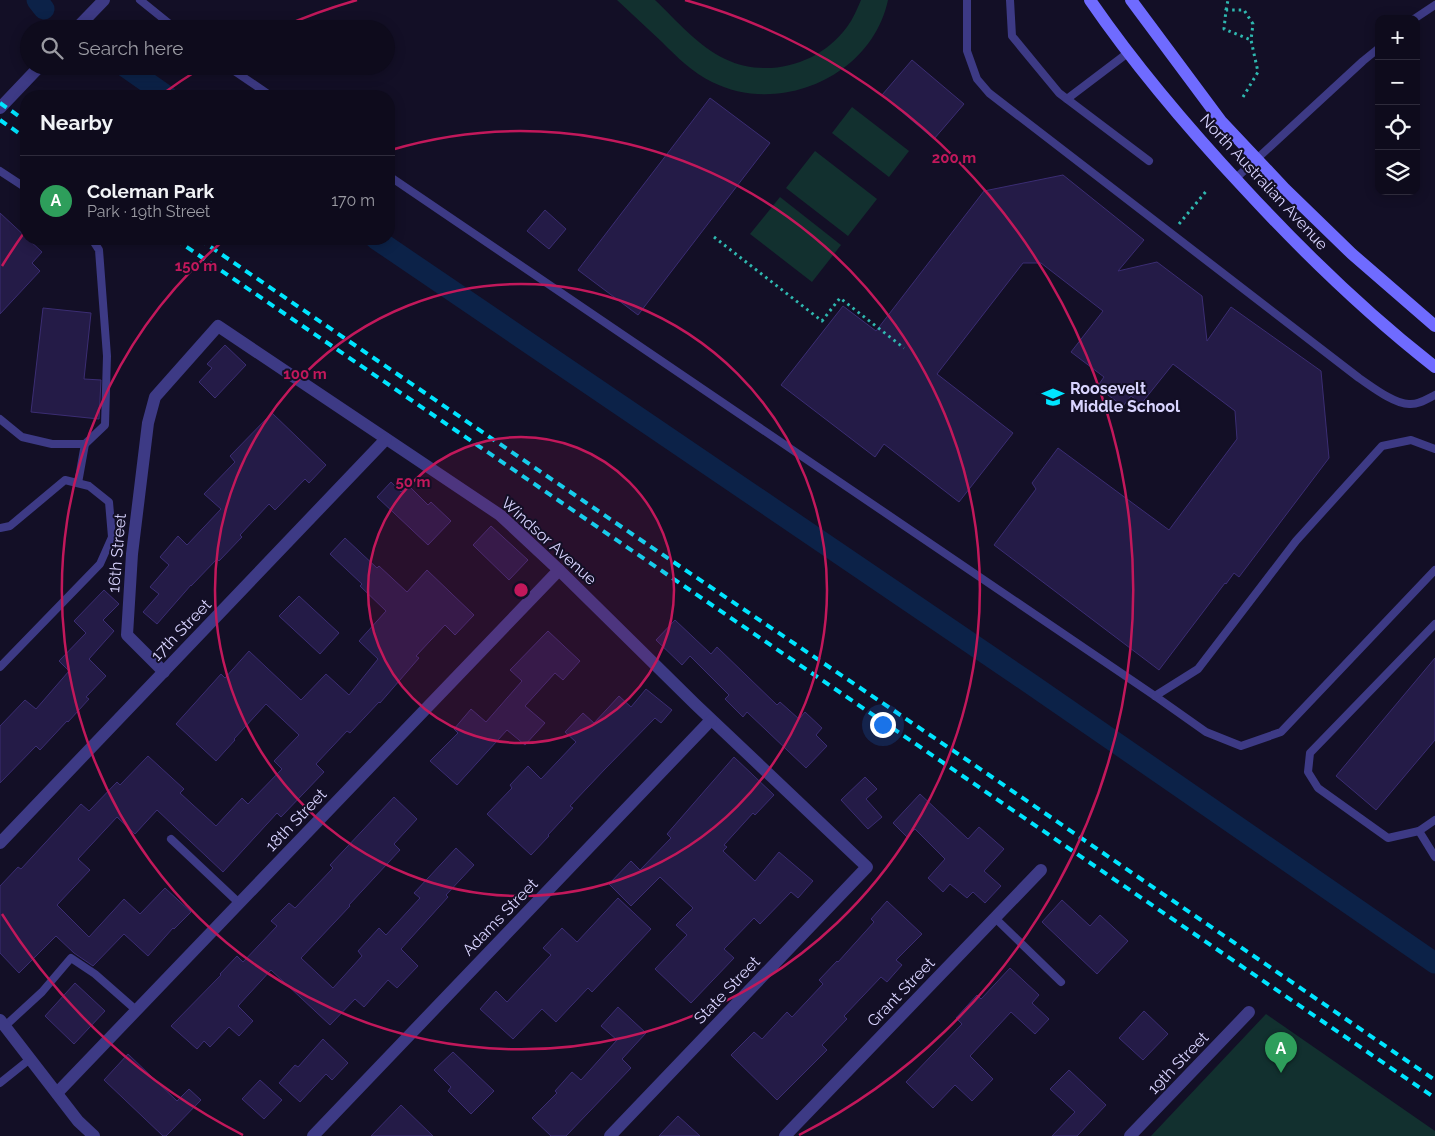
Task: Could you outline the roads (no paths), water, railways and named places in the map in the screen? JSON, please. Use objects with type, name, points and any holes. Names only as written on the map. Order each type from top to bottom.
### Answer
[{"type":"main road","name":"North Australian Avenue","points":[[1090,0],[1154,86],[1214,157],[1278,226],[1346,291],[1435,367]]},
{"type":"main road","name":"North Australian Avenue","points":[[1131,0],[1221,121],[1285,189],[1352,254],[1435,326]]},
{"type":"street","points":[[85,20],[104,0]]},
{"type":"street","points":[[0,108],[31,75]]},
{"type":"street","name":"Windsor Avenue","points":[[148,423],[155,397],[218,326],[500,515],[559,570],[711,720],[867,867]]},
{"type":"street","name":"16th Street","points":[[148,423],[132,554],[127,635],[164,672]]},
{"type":"street","name":"17th Street","points":[[0,842],[386,439]]},
{"type":"street","name":"18th Street","points":[[57,1093],[559,570]]},
{"type":"street","name":"Adams Street","points":[[312,1136],[711,720]]},
{"type":"street","name":"State Street","points":[[610,1136],[867,867]]},
{"type":"street","name":"Grant Street","points":[[785,1136],[1041,870]]},
{"type":"street","name":"19th Street","points":[[1130,1136],[1249,1012]]},
{"type":"street","points":[[3,1023],[78,1120],[94,1136]]},
{"type":"lane","points":[[140,0],[165,20]]},
{"type":"lane","points":[[967,0],[967,52],[977,79],[989,93],[1359,378],[1390,398],[1408,404],[1421,402],[1435,395]]},
{"type":"lane","points":[[1010,0],[1012,36],[1059,93],[1149,161]]},
{"type":"lane","points":[[1420,15],[1435,5]]},
{"type":"lane","points":[[1235,179],[1375,51]]},
{"type":"lane","points":[[1067,99],[1129,52]]},
{"type":"lane","points":[[240,75],[263,90]]},
{"type":"lane","points":[[0,171],[20,184]]},
{"type":"lane","points":[[395,180],[1206,732],[1241,746],[1281,732],[1435,570]]},
{"type":"lane","points":[[78,483],[85,444],[105,424],[107,356],[98,250],[95,245]]},
{"type":"lane","points":[[0,419],[22,437],[52,444],[85,444]]},
{"type":"lane","points":[[1155,696],[1198,669],[1296,540],[1382,446],[1411,440],[1435,449]]},
{"type":"lane","points":[[0,528],[10,526],[65,480],[89,486],[109,502],[112,537],[100,564],[0,667]]},
{"type":"lane","points":[[1435,624],[1310,753],[1308,772],[1318,788],[1388,838],[1419,831],[1435,820]]},
{"type":"lane","points":[[1419,831],[1435,857]]},
{"type":"lane","points":[[171,839],[239,903]]},
{"type":"lane","points":[[995,918],[1061,982]]},
{"type":"lane","points":[[3,1023],[42,992],[71,958],[94,974],[136,1010]]},
{"type":"lane","points":[[0,1083],[30,1059]]},
{"type":"waterway","points":[[37,0],[44,9]]},
{"type":"waterway","points":[[137,75],[158,90]]},
{"type":"waterway","points":[[385,245],[1028,682],[1435,963]]},
{"type":"railway","points":[[0,103],[20,117]]},
{"type":"railway","points":[[0,120],[20,134]]},
{"type":"railway","points":[[184,245],[1435,1098]]},
{"type":"railway","points":[[208,245],[1435,1080]]},
{"type":"place","name":"Roosevelt Middle School","points":[[1053,397]]},
{"type":"place","name":"Coleman Park","points":[[1281,1073]]}]
